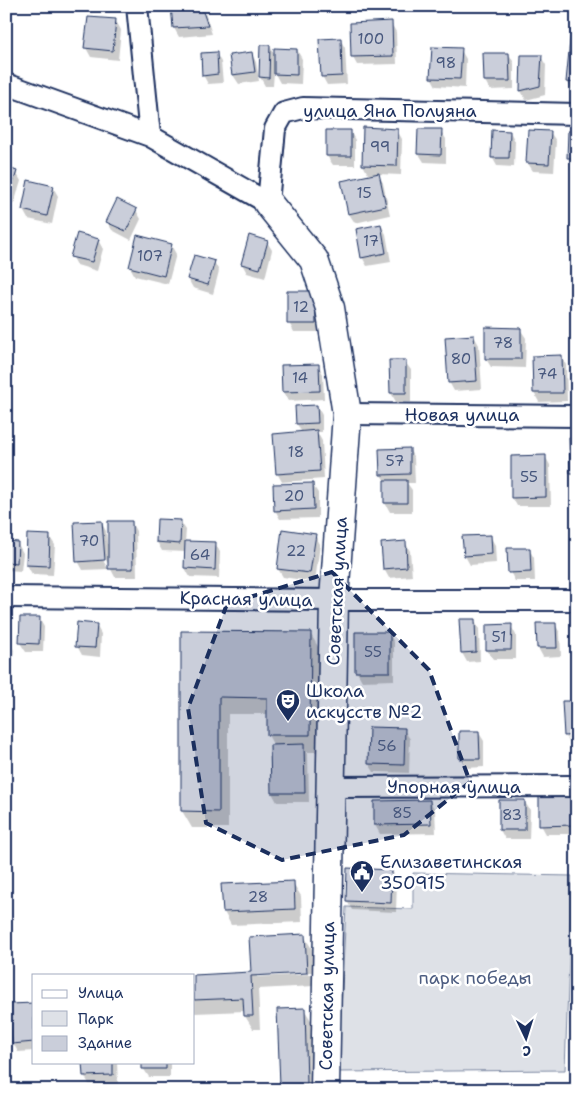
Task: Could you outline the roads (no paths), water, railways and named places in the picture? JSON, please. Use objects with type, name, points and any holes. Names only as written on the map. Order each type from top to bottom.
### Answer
[{"type":"street","points":[[137,6],[150,136]]},
{"type":"street","points":[[6,84],[150,136],[268,203]]},
{"type":"street","name":"улица Яна Полуяна","points":[[268,203],[275,129],[284,113],[303,108],[577,114]]},
{"type":"street","name":"Советская улица","points":[[268,203],[314,260],[330,308],[347,414],[334,600],[325,1090]]},
{"type":"street","name":"Новая улица","points":[[347,414],[577,416]]},
{"type":"street","name":"Красная улица","points":[[6,597],[577,600]]},
{"type":"street","name":"Упорная улица","points":[[331,787],[577,786]]},
{"type":"place","name":"Школа искусств №2","points":[[288,722]]},
{"type":"place","name":"Елизаветинская 350915","points":[[362,893]]},
{"type":"park label","name":"парк победы","points":[[475,978]]}]
